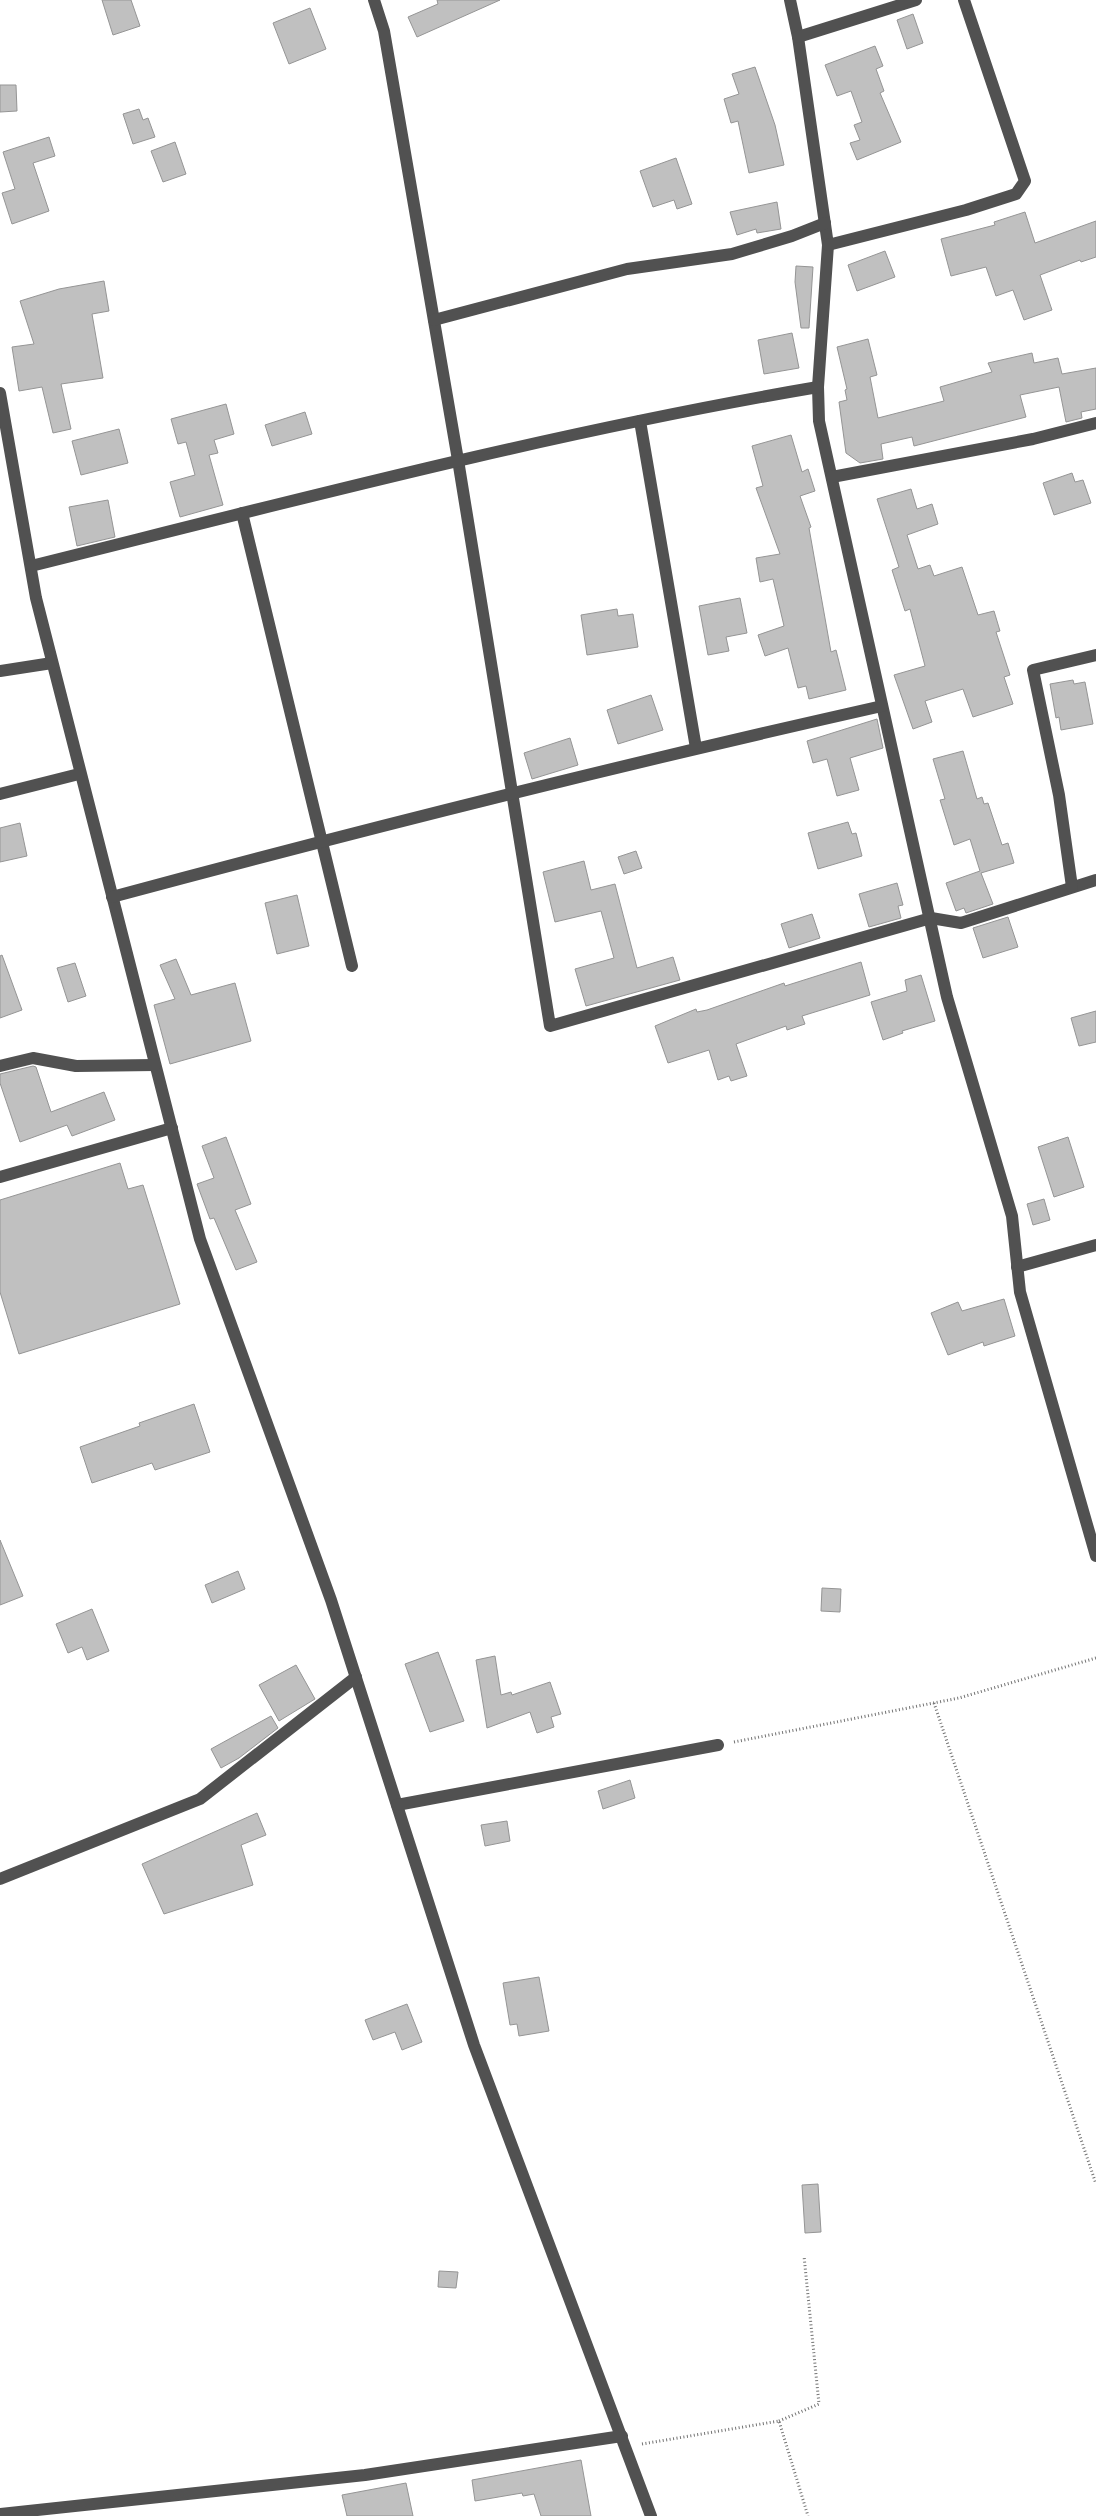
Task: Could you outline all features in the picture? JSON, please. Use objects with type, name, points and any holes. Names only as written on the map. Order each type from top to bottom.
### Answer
[{"type":"street","points":[[374,0],[384,31],[434,320],[514,794],[550,1026],[931,918],[961,923],[1096,880]]},
{"type":"street","points":[[790,0],[798,37],[828,245],[818,387],[819,421],[931,918],[947,997],[1012,1216],[1020,1292],[1096,1556]]},
{"type":"street","points":[[798,37],[916,0]]},
{"type":"street","points":[[828,245],[966,210],[1016,194],[1025,180],[964,0]]},
{"type":"street","points":[[434,320],[627,269],[732,254],[792,236],[825,223]]},
{"type":"street","points":[[31,566],[458,460],[720,403],[818,387]]},
{"type":"street","points":[[0,393],[36,598],[200,1240],[331,1600],[474,2045],[651,2516]]},
{"type":"street","points":[[640,421],[696,748]]},
{"type":"street","points":[[832,477],[1033,439],[1096,423]]},
{"type":"street","points":[[242,513],[323,840],[352,966]]},
{"type":"street","points":[[1072,887],[1059,795],[1033,670],[1096,655]]},
{"type":"street","points":[[0,671],[52,663]]},
{"type":"street","points":[[112,897],[323,840],[696,748],[882,706]]},
{"type":"street","points":[[0,794],[80,774]]},
{"type":"street","points":[[0,1066],[33,1058],[76,1066],[155,1065]]},
{"type":"street","points":[[0,1177],[172,1128]]},
{"type":"street","points":[[1017,1267],[1096,1245]]},
{"type":"street","points":[[0,1879],[200,1799],[356,1677]]},
{"type":"street","points":[[397,1805],[718,1745]]},
{"type":"street","points":[[0,2514],[365,2475],[624,2441]]},
{"type":"path","points":[[718,1745],[959,1698],[1096,1658]]},
{"type":"path","points":[[934,1703],[1096,2184]]},
{"type":"path","points":[[624,2441],[780,2421],[819,2404],[804,2256]]},
{"type":"path","points":[[780,2421],[808,2516]]},
{"type":"building","points":[[102,0],[131,0],[140,26],[113,35]]},
{"type":"building","points":[[437,0],[500,0],[417,37],[408,17],[438,4]]},
{"type":"building","points":[[310,8],[326,49],[289,64],[273,23]]},
{"type":"building","points":[[913,14],[923,43],[907,49],[897,20]]},
{"type":"building","points":[[875,46],[883,66],[876,69],[884,91],[880,93],[901,142],[857,160],[850,143],[860,140],[854,125],[862,122],[851,91],[837,96],[825,65]]},
{"type":"building","points":[[755,67],[775,125],[784,165],[749,173],[738,121],[731,123],[724,99],[739,94],[732,74]]},
{"type":"building","points":[[0,85],[16,85],[17,111],[0,112]]},
{"type":"building","points":[[139,109],[143,120],[148,118],[155,137],[133,144],[123,114]]},
{"type":"building","points":[[49,137],[55,156],[33,163],[49,211],[12,224],[2,193],[15,189],[3,152]]},
{"type":"building","points":[[175,142],[186,174],[163,182],[151,151]]},
{"type":"building","points":[[676,158],[692,204],[677,209],[674,200],[653,207],[640,171]]},
{"type":"building","points":[[777,202],[781,229],[757,233],[756,229],[737,235],[730,212]]},
{"type":"building","points":[[1025,212],[1035,243],[1096,221],[1096,257],[1081,262],[1080,260],[1040,275],[1052,310],[1024,320],[1013,290],[996,296],[986,267],[951,276],[941,239],[995,225],[994,222]]},
{"type":"building","points":[[885,251],[895,277],[857,291],[848,265]]},
{"type":"building","points":[[796,266],[813,267],[809,328],[801,328],[795,282]]},
{"type":"building","points":[[104,281],[109,311],[92,314],[103,378],[61,384],[71,429],[53,433],[42,387],[19,391],[12,347],[34,344],[20,301],[59,289]]},
{"type":"building","points":[[792,333],[799,368],[764,374],[758,340]]},
{"type":"building","points":[[868,339],[877,375],[870,377],[878,418],[944,401],[940,387],[992,372],[988,363],[1032,353],[1034,363],[1058,358],[1062,374],[1096,368],[1096,409],[1081,412],[1082,418],[1066,422],[1059,387],[1020,395],[1026,417],[914,446],[912,437],[881,444],[883,459],[860,463],[846,453],[839,402],[847,400],[845,390],[847,389],[837,347]]},
{"type":"building","points":[[226,404],[234,434],[214,440],[218,453],[209,455],[223,505],[180,517],[170,482],[195,475],[186,442],[178,444],[171,419]]},
{"type":"building","points":[[305,412],[312,434],[272,446],[265,425]]},
{"type":"building","points":[[119,429],[128,463],[81,475],[72,441]]},
{"type":"building","points":[[791,435],[802,472],[808,469],[815,491],[800,496],[811,527],[809,528],[831,652],[836,650],[846,690],[809,699],[806,686],[798,688],[788,648],[765,656],[758,635],[784,626],[773,579],[760,582],[756,558],[780,554],[756,488],[763,486],[752,446]]},
{"type":"building","points":[[1072,473],[1075,482],[1083,480],[1091,503],[1054,515],[1043,483]]},
{"type":"building","points":[[911,489],[917,509],[932,504],[938,524],[907,535],[918,569],[930,565],[934,576],[962,567],[978,615],[994,611],[1000,631],[996,632],[1010,675],[1004,677],[1013,704],[973,717],[963,689],[925,701],[932,722],[913,729],[894,675],[925,666],[910,609],[905,611],[892,570],[899,567],[877,499]]},
{"type":"building","points":[[108,500],[115,537],[77,546],[69,507]]},
{"type":"building","points":[[740,598],[747,633],[726,637],[729,651],[708,655],[699,606]]},
{"type":"building","points":[[617,609],[618,616],[633,614],[638,647],[587,655],[581,615]]},
{"type":"building","points":[[1073,680],[1074,684],[1085,682],[1093,724],[1061,730],[1059,717],[1056,718],[1050,684]]},
{"type":"building","points":[[651,695],[663,730],[618,744],[607,710]]},
{"type":"building","points":[[877,719],[883,748],[850,758],[859,790],[837,796],[827,759],[813,763],[807,741]]},
{"type":"building","points":[[570,738],[578,765],[532,779],[524,753]]},
{"type":"building","points":[[963,751],[977,799],[982,797],[984,804],[988,803],[1002,845],[1008,843],[1014,863],[981,873],[993,904],[966,913],[964,908],[956,911],[946,883],[980,871],[970,839],[954,845],[940,800],[945,799],[933,759]]},
{"type":"building","points":[[848,822],[852,834],[856,833],[862,856],[818,869],[808,833]]},
{"type":"building","points":[[20,823],[27,856],[0,862],[0,828]]},
{"type":"building","points":[[636,851],[642,868],[624,874],[618,857]]},
{"type":"building","points":[[584,861],[591,890],[615,884],[637,968],[673,957],[680,980],[586,1006],[575,969],[614,958],[601,911],[555,922],[543,872]]},
{"type":"building","points":[[897,883],[903,905],[898,906],[901,918],[869,927],[859,894]]},
{"type":"building","points":[[297,895],[309,946],[277,954],[265,903]]},
{"type":"building","points":[[812,914],[820,938],[789,948],[781,924]]},
{"type":"building","points":[[1008,917],[1018,947],[983,958],[973,928]]},
{"type":"building","points":[[2,955],[22,1010],[0,1018],[0,956]]},
{"type":"building","points":[[176,959],[191,995],[235,983],[251,1041],[170,1064],[154,1005],[175,999],[160,965]]},
{"type":"building","points":[[861,962],[870,995],[802,1016],[805,1024],[787,1030],[786,1026],[736,1044],[747,1076],[731,1081],[729,1076],[718,1080],[709,1050],[668,1063],[655,1026],[696,1009],[697,1012],[707,1010],[784,983],[785,986]]},
{"type":"building","points":[[75,963],[86,996],[68,1002],[57,968]]},
{"type":"building","points":[[921,975],[935,1021],[902,1031],[903,1033],[883,1040],[871,1002],[907,991],[905,980]]},
{"type":"building","points":[[1096,1011],[1096,1042],[1079,1046],[1071,1018]]},
{"type":"building","points":[[33,1066],[36,1067],[51,1112],[104,1092],[115,1120],[72,1136],[67,1125],[20,1142],[0,1083],[0,1074]]},
{"type":"building","points":[[226,1137],[251,1204],[235,1210],[257,1262],[236,1270],[214,1218],[210,1219],[197,1184],[214,1178],[202,1146]]},
{"type":"building","points":[[1068,1137],[1084,1187],[1054,1197],[1038,1147]]},
{"type":"building","points":[[120,1163],[128,1189],[143,1185],[180,1304],[19,1354],[0,1292],[0,1200]]},
{"type":"building","points":[[1044,1199],[1050,1220],[1033,1225],[1027,1204]]},
{"type":"building","points":[[1004,1299],[1015,1336],[984,1346],[983,1342],[948,1355],[931,1313],[958,1302],[962,1311]]},
{"type":"building","points":[[194,1404],[210,1452],[155,1470],[152,1463],[92,1483],[80,1447],[140,1426],[139,1423]]},
{"type":"building","points":[[0,1540],[23,1596],[0,1605]]},
{"type":"building","points":[[238,1571],[245,1589],[212,1603],[205,1585]]},
{"type":"building","points":[[822,1588],[841,1589],[840,1612],[821,1611]]},
{"type":"building","points":[[92,1609],[109,1651],[87,1660],[82,1647],[68,1653],[56,1624]]},
{"type":"building","points":[[438,1652],[464,1721],[430,1732],[405,1664]]},
{"type":"building","points":[[495,1656],[501,1695],[511,1692],[512,1695],[550,1682],[561,1714],[551,1717],[554,1727],[537,1733],[530,1712],[487,1728],[476,1660]]},
{"type":"building","points":[[296,1665],[315,1699],[279,1721],[259,1685]]},
{"type":"building","points":[[271,1716],[278,1728],[239,1758],[221,1768],[211,1749]]},
{"type":"building","points":[[630,1780],[635,1798],[603,1809],[598,1791]]},
{"type":"building","points":[[257,1813],[266,1835],[241,1845],[253,1885],[164,1914],[142,1864]]},
{"type":"building","points":[[507,1821],[510,1841],[485,1846],[481,1825]]},
{"type":"building","points":[[539,1977],[549,2031],[519,2036],[517,2024],[510,2025],[503,1983]]},
{"type":"building","points":[[407,2004],[422,2042],[402,2050],[395,2032],[373,2040],[365,2020]]},
{"type":"building","points":[[818,2184],[821,2232],[805,2233],[802,2185]]},
{"type":"building","points":[[439,2271],[458,2272],[456,2288],[438,2287]]},
{"type":"building","points":[[581,2460],[591,2516],[541,2516],[534,2494],[523,2496],[522,2493],[475,2501],[472,2480]]},
{"type":"building","points":[[406,2483],[413,2516],[347,2516],[342,2495]]}]
